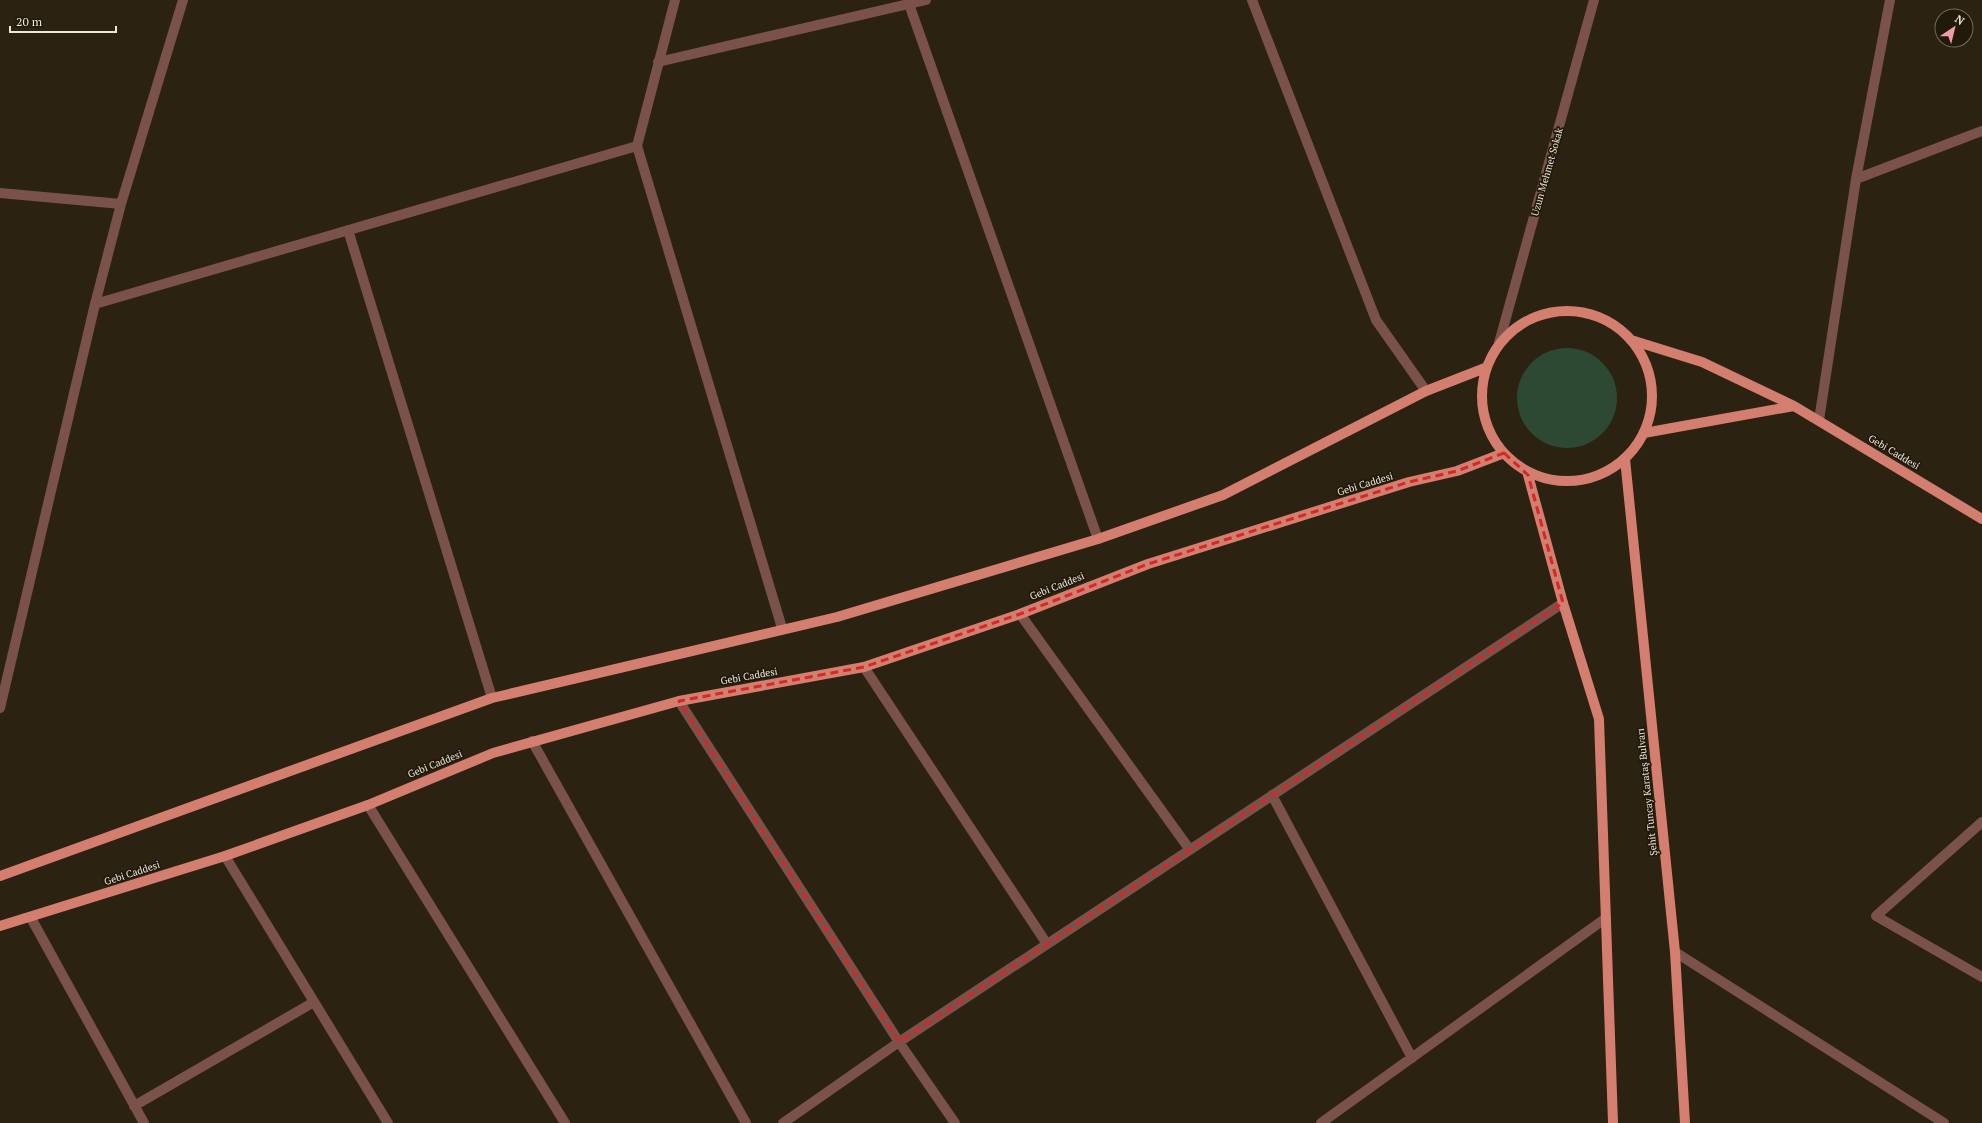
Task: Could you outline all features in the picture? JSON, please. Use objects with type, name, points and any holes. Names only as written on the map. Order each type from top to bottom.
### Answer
[{"type":"main road","points":[[1528,475],[1572,482],[1602,475],[1625,459],[1639,444],[1651,410],[1652,385],[1645,361],[1632,340],[1612,323],[1588,313],[1562,310],[1537,315],[1514,328],[1499,343],[1485,368],[1480,396],[1484,423],[1497,446],[1528,475],[1563,603],[1599,719],[1613,1123]]},
{"type":"main road","name":"Gebi Caddesi","points":[[1632,340],[1702,362],[1794,406],[1982,519]]},
{"type":"main road","points":[[0,876],[492,698],[782,628],[837,617],[1098,539],[1223,495],[1426,391],[1485,368]]},
{"type":"main road","points":[[1644,433],[1794,406]]},
{"type":"main road","name":"Gebi Caddesi","points":[[0,926],[31,918],[226,856],[368,805],[492,753],[679,701],[864,667],[1020,614],[1148,564],[1409,482],[1457,471],[1504,453]]},
{"type":"main road","name":"Şehit Tuncay Karataş Bulvarı","points":[[1625,459],[1675,952],[1685,1123]]},
{"type":"street","points":[[0,708],[95,304],[121,204],[183,0]]},
{"type":"street","points":[[675,0],[637,146],[782,628]]},
{"type":"street","points":[[658,62],[926,0]]},
{"type":"street","points":[[1252,0],[1376,320],[1426,391]]},
{"type":"street","name":"Uzun Mehmet Sokak","points":[[1499,343],[1594,0]]},
{"type":"street","points":[[1819,420],[1856,179],[1890,0]]},
{"type":"street","points":[[909,4],[1098,539]]},
{"type":"street","points":[[1856,179],[1982,131]]},
{"type":"street","points":[[95,304],[637,146]]},
{"type":"street","points":[[0,193],[121,204]]},
{"type":"street","points":[[348,230],[492,698]]},
{"type":"street","points":[[783,1123],[900,1042],[1563,603]]},
{"type":"street","points":[[1020,614],[1190,850]]},
{"type":"street","points":[[864,667],[1048,944]]},
{"type":"street","points":[[679,701],[900,1042],[955,1123]]},
{"type":"street","points":[[532,741],[746,1123]]},
{"type":"street","points":[[1272,795],[1412,1058]]},
{"type":"street","points":[[368,805],[566,1123]]},
{"type":"street","points":[[1982,822],[1876,916],[1982,977]]},
{"type":"street","points":[[226,856],[388,1123]]},
{"type":"street","points":[[31,918],[144,1123]]},
{"type":"street","points":[[1321,1123],[1606,918]]},
{"type":"street","points":[[1675,952],[1944,1123]]},
{"type":"street","points":[[134,1106],[314,1002]]},
{"type":"highlighted area","points":[[1504,453],[1528,475],[1563,603],[899,1042],[679,701],[864,667],[1020,614],[1148,564],[1409,482],[1457,471]]},
{"type":"green space","points":[[1567,348],[1586,351],[1603,362],[1614,379],[1617,398],[1614,417],[1603,434],[1586,445],[1567,448],[1548,445],[1531,434],[1520,417],[1517,398],[1520,379],[1531,362],[1548,351]]}]
